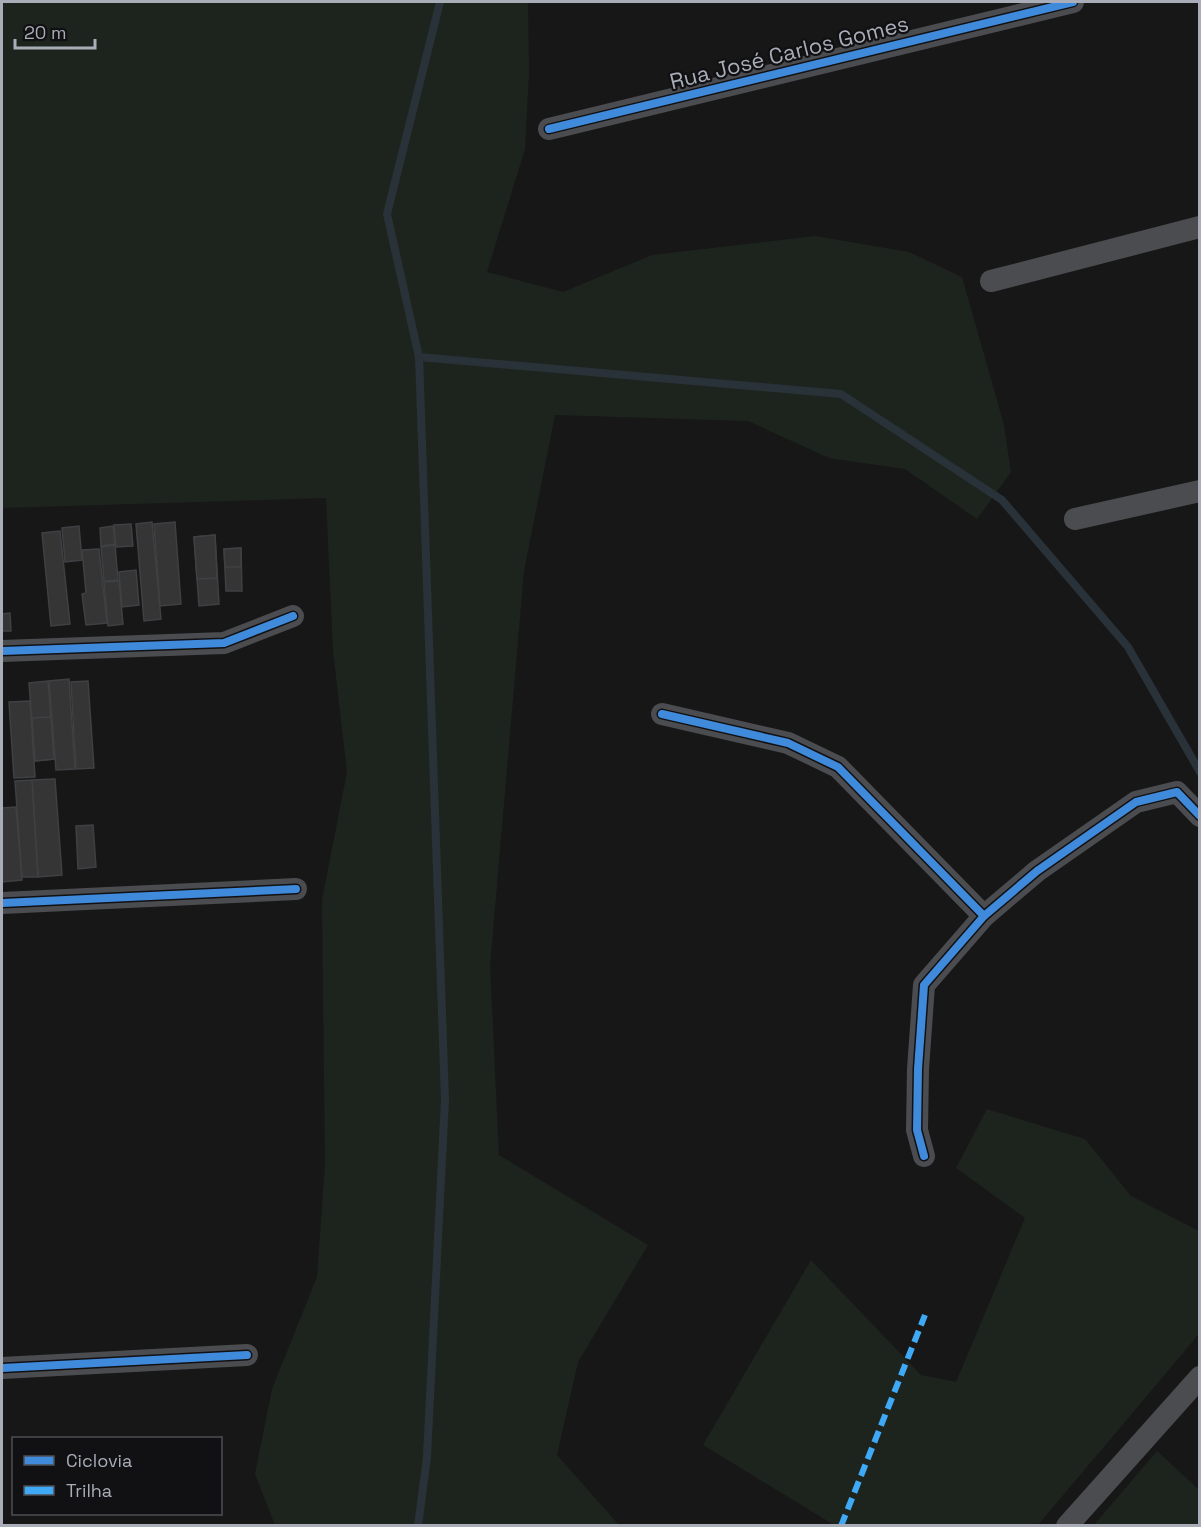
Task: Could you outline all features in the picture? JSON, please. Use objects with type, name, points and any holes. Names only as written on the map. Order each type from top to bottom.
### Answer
[{"type":"street","name":"Rua José Carlos Gomes","points":[[549,129],[1073,2]]},
{"type":"street","points":[[991,281],[1200,227]]},
{"type":"street","points":[[1075,519],[1200,491]]},
{"type":"street","points":[[2,651],[224,643],[293,616]]},
{"type":"street","points":[[662,714],[788,743],[838,767],[984,915]]},
{"type":"street","points":[[924,1156],[917,1130],[918,1069],[924,985],[984,915],[1037,871],[1136,802],[1177,792],[1200,816]]},
{"type":"street","points":[[2,903],[296,889]]},
{"type":"street","points":[[2,1368],[247,1355]]},
{"type":"street","points":[[1067,1526],[1200,1377]]},
{"type":"shaded area","points":[[2,2],[528,2],[529,73],[525,149],[487,272],[563,292],[652,255],[815,236],[909,252],[962,277],[1004,425],[1011,472],[977,519],[905,469],[829,458],[748,421],[555,415],[524,571],[490,966],[499,1155],[648,1245],[578,1362],[557,1455],[619,1525],[275,1525],[255,1474],[272,1389],[317,1277],[325,1165],[322,900],[347,772],[333,651],[326,498],[2,508]]},
{"type":"shaded area","points":[[987,1109],[1085,1139],[1131,1196],[1199,1231],[1199,1334],[1038,1525],[834,1525],[703,1445],[811,1260],[921,1375],[956,1382],[1025,1218],[956,1168]]},
{"type":"shaded area","points":[[1157,1451],[1199,1490],[1199,1525],[1094,1525]]},
{"type":"building","points":[[152,522],[161,619],[144,621],[136,524]]},
{"type":"building","points":[[175,522],[181,604],[160,606],[154,524]]},
{"type":"building","points":[[131,524],[133,546],[116,547],[114,525]]},
{"type":"building","points":[[79,526],[82,560],[65,562],[62,528]]},
{"type":"building","points":[[113,526],[115,544],[101,546],[100,528]]},
{"type":"building","points":[[60,531],[70,624],[51,626],[42,533]]},
{"type":"building","points":[[215,535],[219,604],[199,606],[194,537]]},
{"type":"building","points":[[215,535],[217,578],[197,579],[194,537]]},
{"type":"building","points":[[115,545],[118,580],[104,581],[101,547]]},
{"type":"building","points":[[241,548],[242,591],[226,591],[224,549]]},
{"type":"building","points":[[241,548],[241,567],[225,567],[224,549]]},
{"type":"building","points":[[99,549],[107,623],[86,625],[82,594],[86,593],[82,550]]},
{"type":"building","points":[[136,570],[139,605],[122,607],[119,572]]},
{"type":"building","points":[[119,581],[123,624],[108,626],[104,582]]},
{"type":"building","points":[[10,613],[11,631],[2,631],[2,614]]},
{"type":"building","points":[[69,679],[75,769],[56,770],[49,681]]},
{"type":"building","points":[[48,681],[54,759],[35,761],[29,683]]},
{"type":"building","points":[[88,681],[94,768],[76,769],[71,682]]},
{"type":"building","points":[[30,701],[35,777],[14,778],[9,702]]},
{"type":"building","points":[[51,717],[54,759],[35,761],[32,718]]},
{"type":"building","points":[[55,779],[62,875],[38,877],[32,780]]},
{"type":"building","points":[[32,780],[38,877],[22,877],[15,781]]},
{"type":"building","points":[[16,807],[22,880],[2,882],[2,808]]},
{"type":"building","points":[[93,825],[96,867],[78,869],[76,826]]},
{"type":"waterway","points":[[418,1526],[427,1457],[445,1099],[419,357],[387,214],[440,2]]},
{"type":"waterway","points":[[419,357],[841,394],[1002,500],[1128,647],[1200,772]]},
{"type":"marked path","points":[[841,1526],[925,1315]]},
{"type":"cycle path","points":[[549,129],[1073,2]]},
{"type":"cycle path","points":[[2,651],[224,643],[293,616]]},
{"type":"cycle path","points":[[662,714],[788,743],[838,767],[984,916]]},
{"type":"cycle path","points":[[924,1156],[917,1130],[918,1069],[924,985],[984,916],[1037,871],[1136,802],[1177,792],[1200,816]]},
{"type":"cycle path","points":[[2,903],[296,889]]},
{"type":"cycle path","points":[[2,1368],[247,1355]]}]
